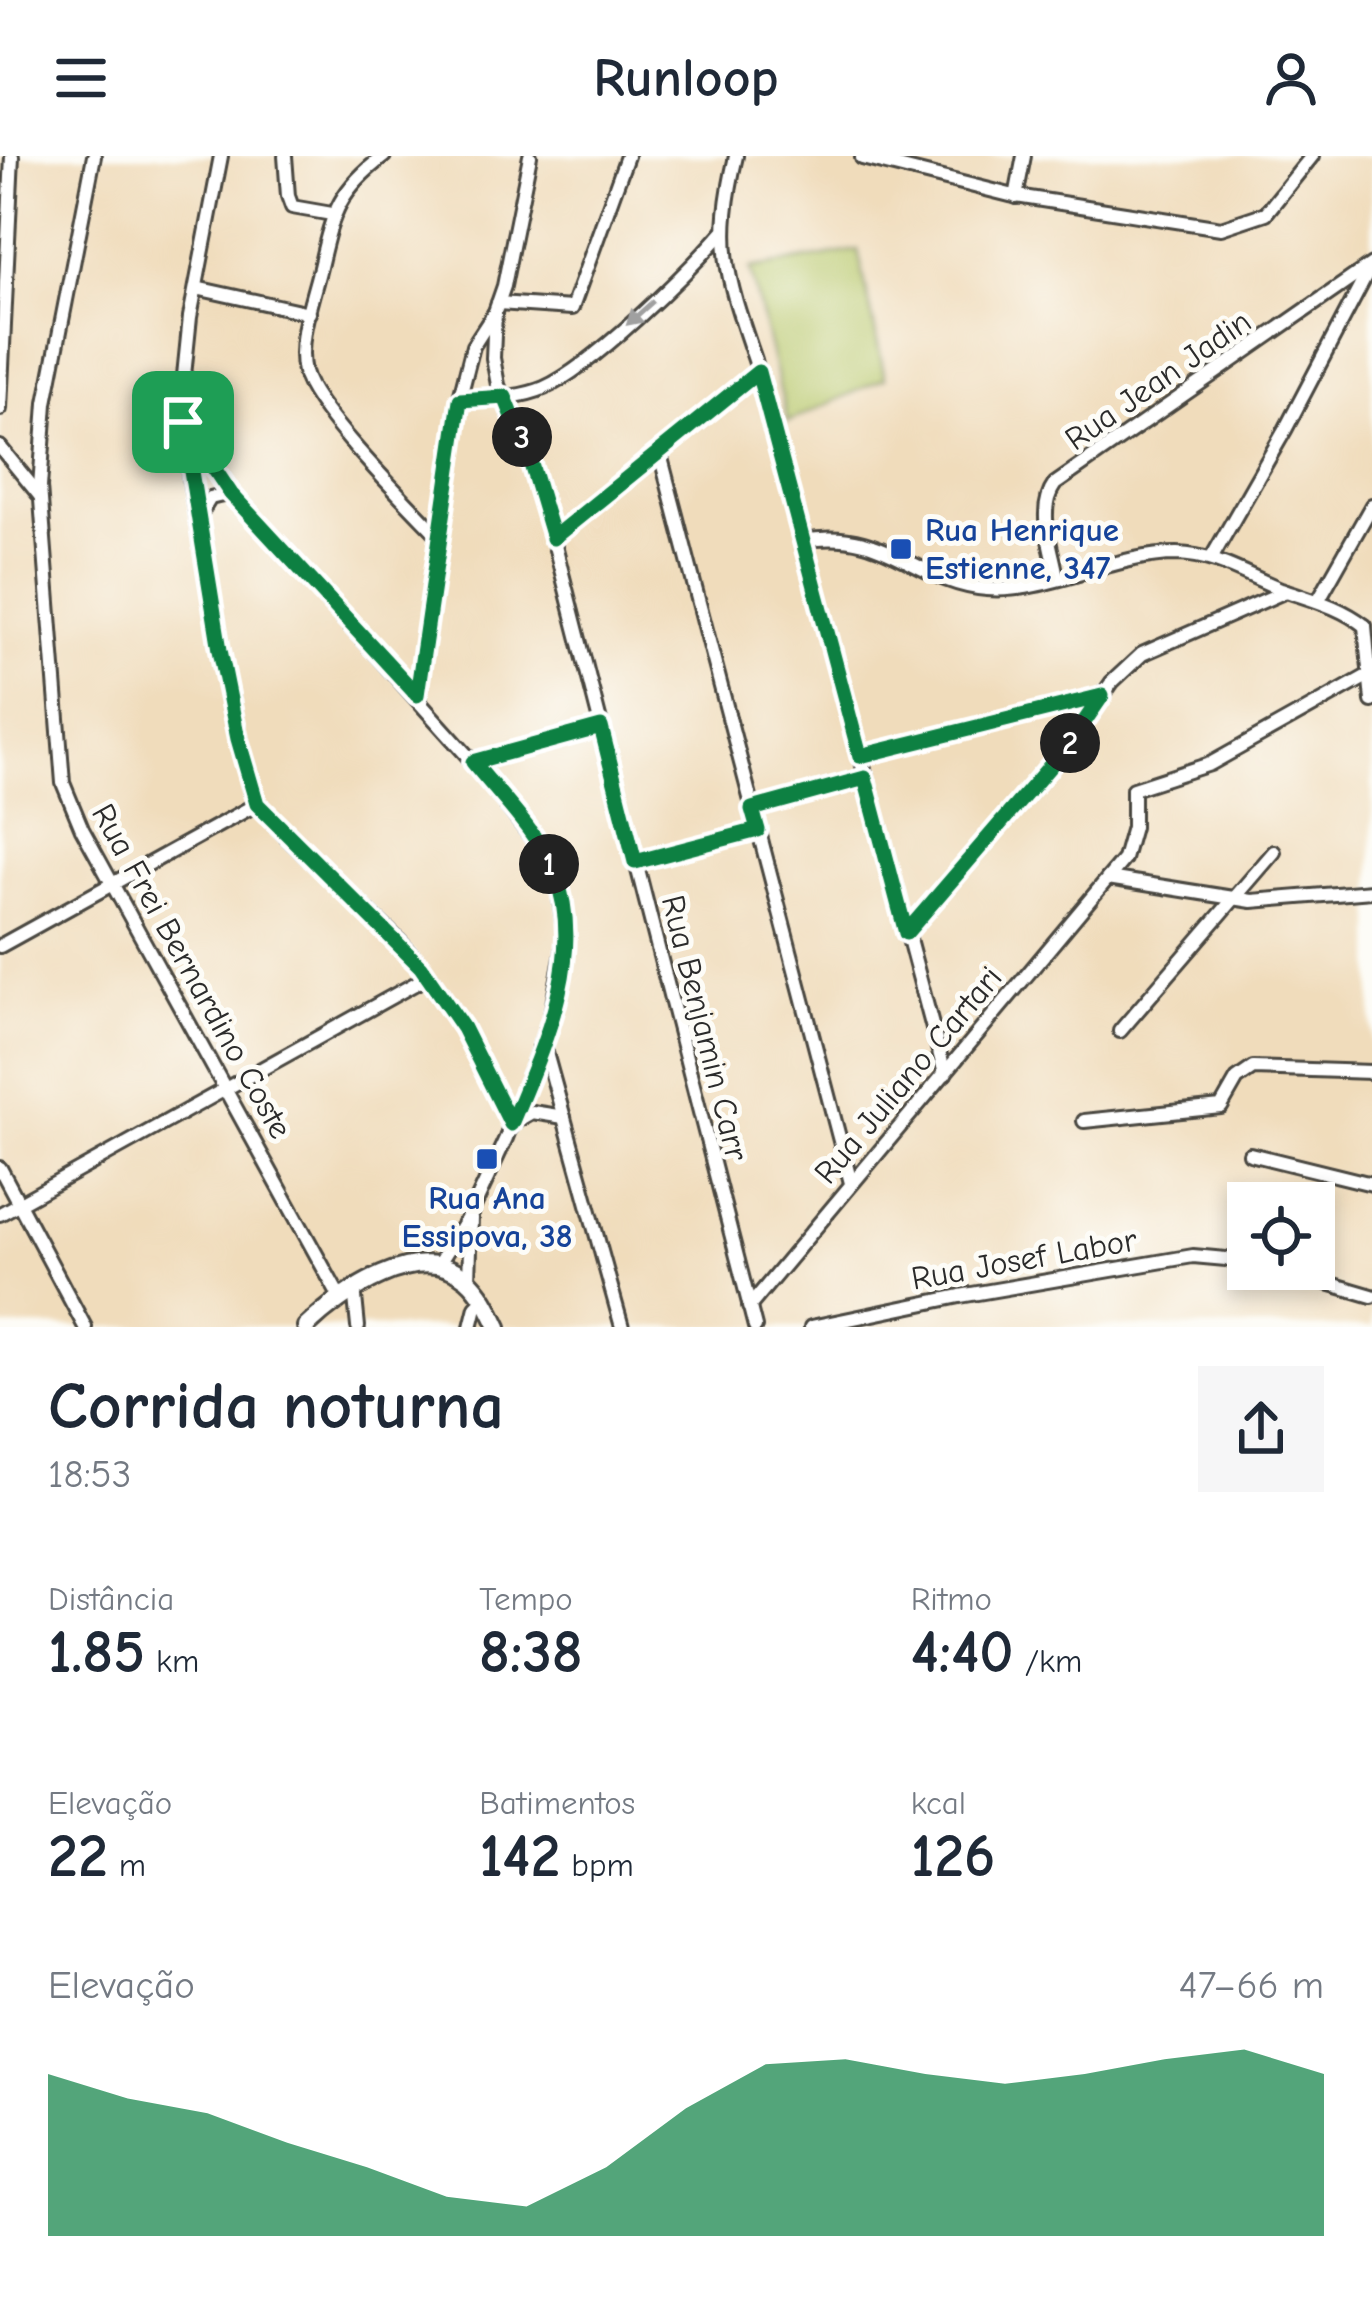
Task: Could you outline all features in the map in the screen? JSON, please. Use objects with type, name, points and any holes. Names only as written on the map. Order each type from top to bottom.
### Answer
[{"type":"street","points":[[0,410],[12,156]]},
{"type":"street","name":"Rua Frei Bernardino Coste","points":[[94,156],[46,404],[40,496],[63,783],[68,802],[226,1090],[347,1292]]},
{"type":"street","points":[[221,156],[183,365],[183,422],[238,739],[257,804],[429,976],[463,1028],[511,1124]]},
{"type":"street","points":[[285,156],[292,208],[332,214]]},
{"type":"street","points":[[384,156],[345,190],[332,214],[303,358],[310,388],[438,536]]},
{"type":"street","points":[[417,695],[460,400],[473,346],[496,307],[530,156]]},
{"type":"street","points":[[496,307],[565,310],[575,304],[626,156]]},
{"type":"street","points":[[736,156],[723,231],[725,268],[758,372],[945,1074]]},
{"type":"street","points":[[1016,196],[1024,156]]},
{"type":"street","points":[[862,158],[1016,196],[1221,228],[1266,213],[1312,156]]},
{"type":"street","points":[[460,400],[505,397],[549,386],[695,262],[723,231]]},
{"type":"street","points":[[1211,560],[1372,265]]},
{"type":"street","name":"Rua Jean Jadin","points":[[1058,577],[1044,509],[1055,484],[1372,265]]},
{"type":"street","points":[[196,288],[310,314]]},
{"type":"street","name":"Rua Benjamin Carr","points":[[496,307],[494,374],[528,454],[553,538],[754,1327]]},
{"type":"street","points":[[553,538],[758,372]]},
{"type":"street","points":[[183,422],[231,494],[473,762],[541,849],[562,898],[564,963],[543,1041],[472,1211],[438,1265]]},
{"type":"street","points":[[0,447],[40,496]]},
{"type":"street","points":[[659,454],[851,1183]]},
{"type":"street","points":[[197,520],[210,498],[231,494]]},
{"type":"street","points":[[1319,599],[1372,506]]},
{"type":"street","points":[[803,541],[848,537],[983,589],[1021,586],[1142,557],[1178,554],[1211,560],[1286,591],[1319,599],[1368,626],[1372,701]]},
{"type":"street","points":[[906,933],[1142,654],[1286,591]]},
{"type":"street","name":"Rua Juliano Cartari","points":[[749,1306],[1108,878],[1130,844],[1133,790],[1210,764],[1370,674]]},
{"type":"street","points":[[860,756],[1102,696]]},
{"type":"street","points":[[473,762],[601,727]]},
{"type":"street","points":[[752,809],[865,778]]},
{"type":"street","points":[[0,946],[257,804]]},
{"type":"street","points":[[635,862],[758,830]]},
{"type":"street","points":[[1120,1031],[1274,852]]},
{"type":"street","points":[[1108,878],[1234,900],[1372,891]]},
{"type":"street","points":[[0,1214],[429,976]]},
{"type":"street","points":[[543,1041],[622,1327]]},
{"type":"street","points":[[1084,1121],[1221,1107],[1237,1079],[1252,1068],[1372,1072]]},
{"type":"street","points":[[511,1124],[532,1112],[564,1118]]},
{"type":"street","points":[[1250,1154],[1372,1184]]},
{"type":"street","points":[[0,1168],[86,1327]]},
{"type":"street","points":[[469,1280],[472,1211]]},
{"type":"street","name":"Rua Josef Labor","points":[[811,1327],[1193,1256],[1227,1259]]},
{"type":"street","points":[[306,1327],[347,1292],[406,1268],[438,1265],[469,1280],[498,1327]]},
{"type":"street","points":[[1335,1285],[1372,1296]]},
{"type":"street","points":[[347,1292],[358,1327]]},
{"type":"street","points":[[471,1327],[476,1307],[484,1299]]},
{"type":"green space","points":[[858,250],[885,378],[788,422],[750,269]]},
{"type":"place","name":"Rua Henrique Estienne, 347","points":[[901,549]]},
{"type":"place","name":"Rua Ana Essipova, 38","points":[[487,1159]]},
{"type":"route","points":[[758,372],[860,756],[1102,696],[1069,744],[906,933],[865,778],[752,809],[758,830],[635,862],[601,727],[473,762],[541,849],[554,873],[565,919],[564,963],[550,1021],[511,1124],[463,1028],[421,967],[257,804],[220,650],[183,422],[231,494],[417,695],[460,400],[505,397],[553,538],[758,372]]}]
